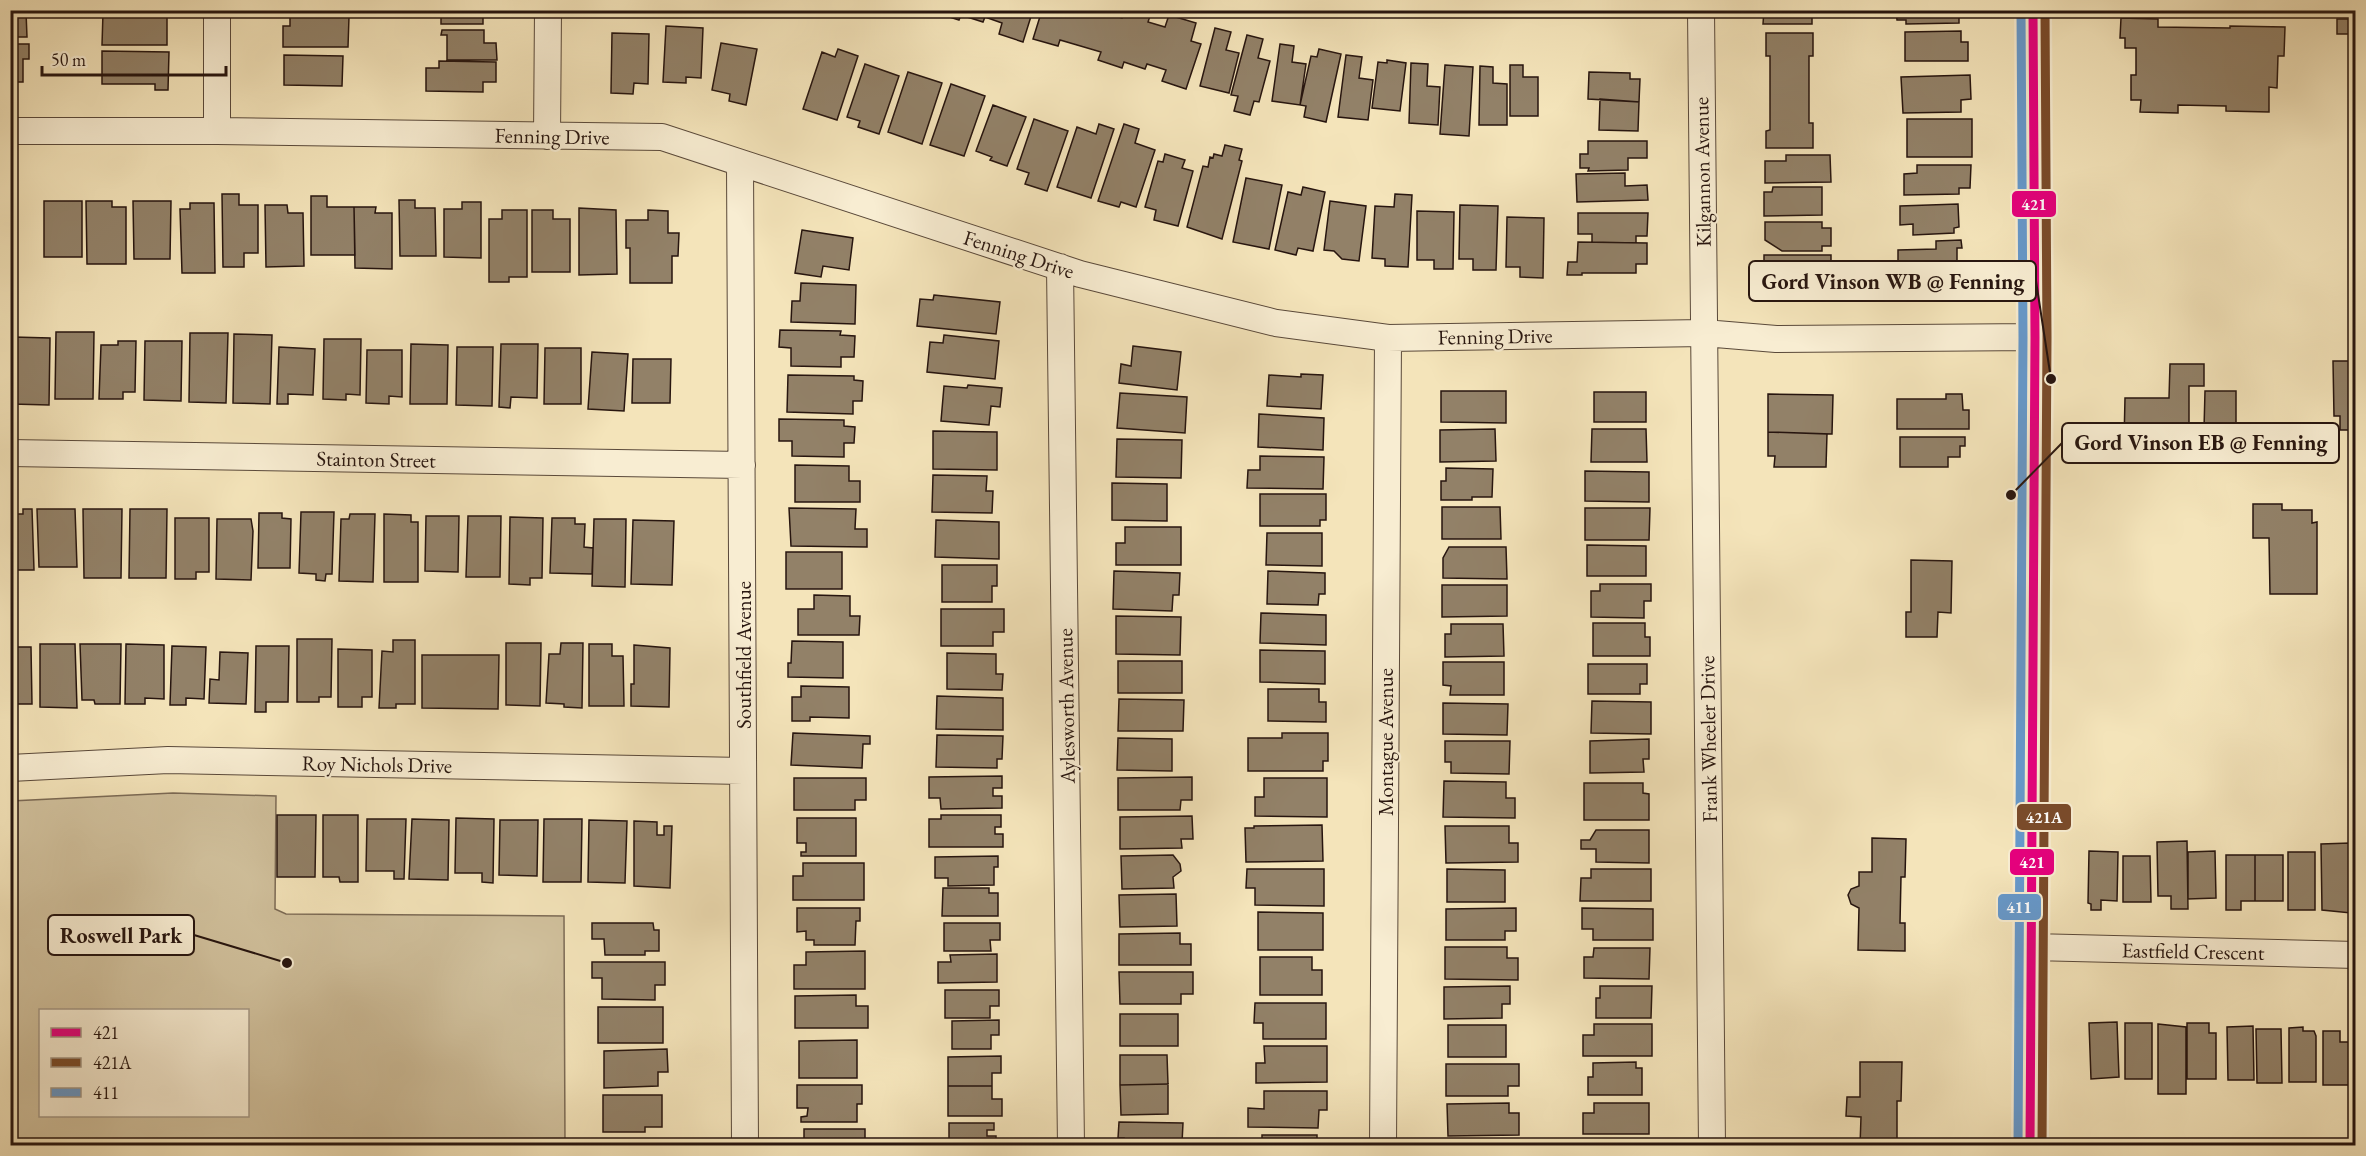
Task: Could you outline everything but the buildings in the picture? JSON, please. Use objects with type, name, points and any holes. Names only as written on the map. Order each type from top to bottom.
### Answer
[{"type":"street","points":[[217,10],[217,131]]},
{"type":"street","points":[[547,136],[548,10]]},
{"type":"street","name":"Kilgannon Avenue","points":[[1701,10],[1704,333]]},
{"type":"street","points":[[2030,1146],[2036,337],[2033,10]]},
{"type":"street","name":"Fenning Drive","points":[[10,131],[217,131],[662,137],[1060,267],[1276,323],[1388,338],[1704,333],[1776,339],[2036,337]]},
{"type":"street","name":"Southfield Avenue","points":[[740,164],[745,1146]]},
{"type":"street","name":"Aylesworth Avenue","points":[[1060,267],[1071,1146]]},
{"type":"street","name":"Frank Wheeler Drive","points":[[1704,333],[1712,1146]]},
{"type":"street","name":"Montague Avenue","points":[[1383,1146],[1388,338]]},
{"type":"street","name":"Stainton Street","points":[[10,453],[742,465]]},
{"type":"street","name":"Roy Nichols Drive","points":[[10,768],[178,760],[743,771]]},
{"type":"street","name":"Eastfield Crescent","points":[[2031,947],[2355,955]]},
{"type":"shaded area","points":[[173,793],[276,796],[275,909],[286,914],[564,916],[565,1145],[11,1145],[11,801]]},
{"type":"transit line","name":"411","points":[[2018,1146],[2023,337],[2021,10]]},
{"type":"transit line","name":"421","points":[[2030,1146],[2035,337],[2033,10]]},
{"type":"transit line","name":"421A","points":[[2042,1146],[2047,337],[2045,10]]},
{"type":"place","name":"Gord Vinson WB @ Fenning","points":[[2051,379]]},
{"type":"place","name":"Gord Vinson EB @ Fenning","points":[[2011,495]]},
{"type":"place","name":"Roswell Park","points":[[287,963]]}]
